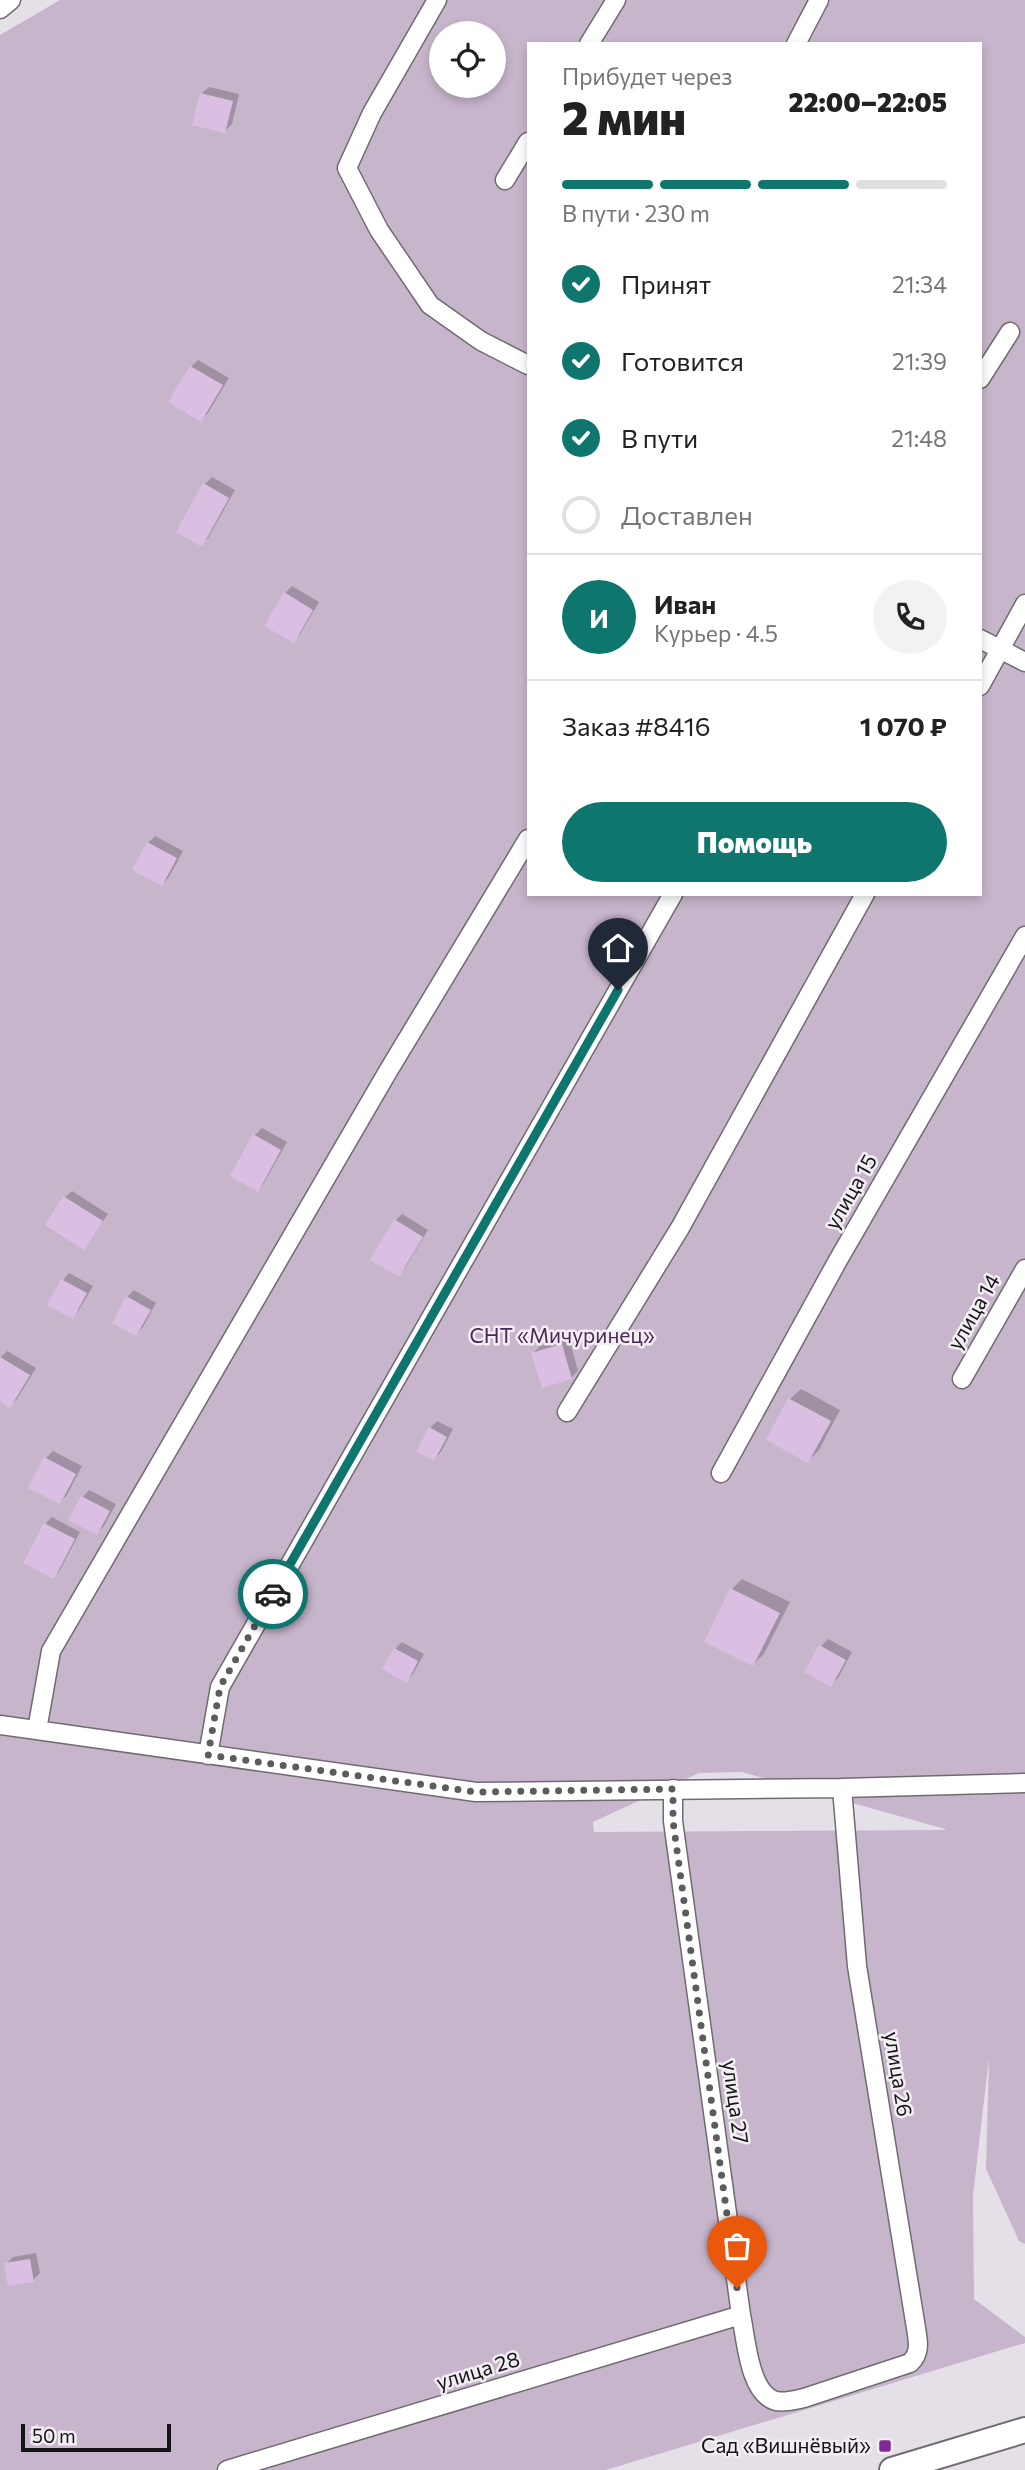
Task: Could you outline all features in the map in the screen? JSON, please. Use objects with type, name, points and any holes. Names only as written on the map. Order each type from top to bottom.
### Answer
[{"type":"main road","points":[[892,2470],[1025,2430]]},
{"type":"street","points":[[0,9],[11,0]]},
{"type":"street","points":[[437,0],[372,113],[347,168],[379,230],[430,305],[481,341],[527,364]]},
{"type":"street","points":[[590,42],[616,0]]},
{"type":"street","points":[[797,42],[819,0]]},
{"type":"street","points":[[505,180],[527,144]]},
{"type":"street","points":[[982,376],[1010,332]]},
{"type":"street","points":[[982,682],[1025,604]]},
{"type":"street","points":[[982,640],[1025,662]]},
{"type":"street","points":[[37,1730],[51,1651],[387,1073],[527,841]]},
{"type":"street","points":[[208,1755],[220,1687],[672,896]]},
{"type":"street","points":[[566,1412],[680,1228],[864,896]]},
{"type":"street","name":"улица 15","points":[[721,1473],[837,1262],[1025,936]]},
{"type":"street","name":"улица 14","points":[[962,1379],[1025,1269]]},
{"type":"street","points":[[0,1725],[476,1792],[1025,1783]]},
{"type":"street","name":"улица 26","points":[[786,2402],[910,2363],[915,2358],[918,2341],[857,1966],[842,1788]]},
{"type":"street","name":"улица 27","points":[[673,1789],[675,1835],[741,2315],[753,2375],[759,2388],[775,2401],[786,2402]]},
{"type":"street","name":"улица 28","points":[[227,2470],[741,2315]]},
{"type":"green space","name":"СНТ «Мичуринец»","points":[[60,0],[1025,0],[1025,2244],[1019,2241],[986,2169],[989,2058],[973,2195],[974,2299],[1025,2337],[1025,2343],[606,2470],[0,2470],[0,35]],"holes":[[[742,1772],[945,1829],[594,1832],[593,1822],[699,1773]]]},
{"type":"building","points":[[200,93],[233,101],[225,133],[192,125]]},
{"type":"building","points":[[190,366],[223,385],[201,422],[168,402]]},
{"type":"building","points":[[203,483],[229,498],[202,547],[176,532]]},
{"type":"building","points":[[284,592],[313,610],[294,643],[264,626]]},
{"type":"building","points":[[147,842],[177,858],[162,886],[132,870]]},
{"type":"building","points":[[253,1134],[281,1150],[258,1192],[230,1176]]},
{"type":"building","points":[[63,1196],[103,1221],[84,1250],[45,1225]]},
{"type":"building","points":[[394,1219],[423,1237],[399,1277],[370,1260]]},
{"type":"building","points":[[61,1279],[87,1293],[73,1319],[47,1305]]},
{"type":"building","points":[[126,1296],[151,1310],[136,1336],[112,1323]]},
{"type":"building","points":[[562,1344],[572,1379],[542,1388],[531,1353]]},
{"type":"building","points":[[0,1357],[30,1375],[10,1408],[0,1401]]},
{"type":"building","points":[[788,1398],[831,1421],[808,1463],[766,1440]]},
{"type":"building","points":[[429,1427],[447,1437],[434,1461],[416,1452]]},
{"type":"building","points":[[44,1457],[76,1474],[60,1504],[28,1488]]},
{"type":"building","points":[[81,1496],[110,1511],[97,1535],[68,1520]]},
{"type":"building","points":[[44,1523],[75,1539],[54,1579],[23,1563]]},
{"type":"building","points":[[730,1588],[780,1613],[753,1666],[704,1642]]},
{"type":"building","points":[[819,1645],[846,1660],[831,1687],[804,1672]]},
{"type":"building","points":[[394,1648],[418,1661],[407,1683],[382,1669]]},
{"type":"building","points":[[30,2259],[34,2282],[8,2286],[4,2263]]},
{"type":"way so far","points":[[273,1594],[220,1687],[208,1755],[476,1792],[673,1789],[673,1821],[737,2288]]},
{"type":"place","name":"Сад «Вишнёвый»","points":[[885,2446]]},
{"type":"route","points":[[273,1594],[618,990]]}]
